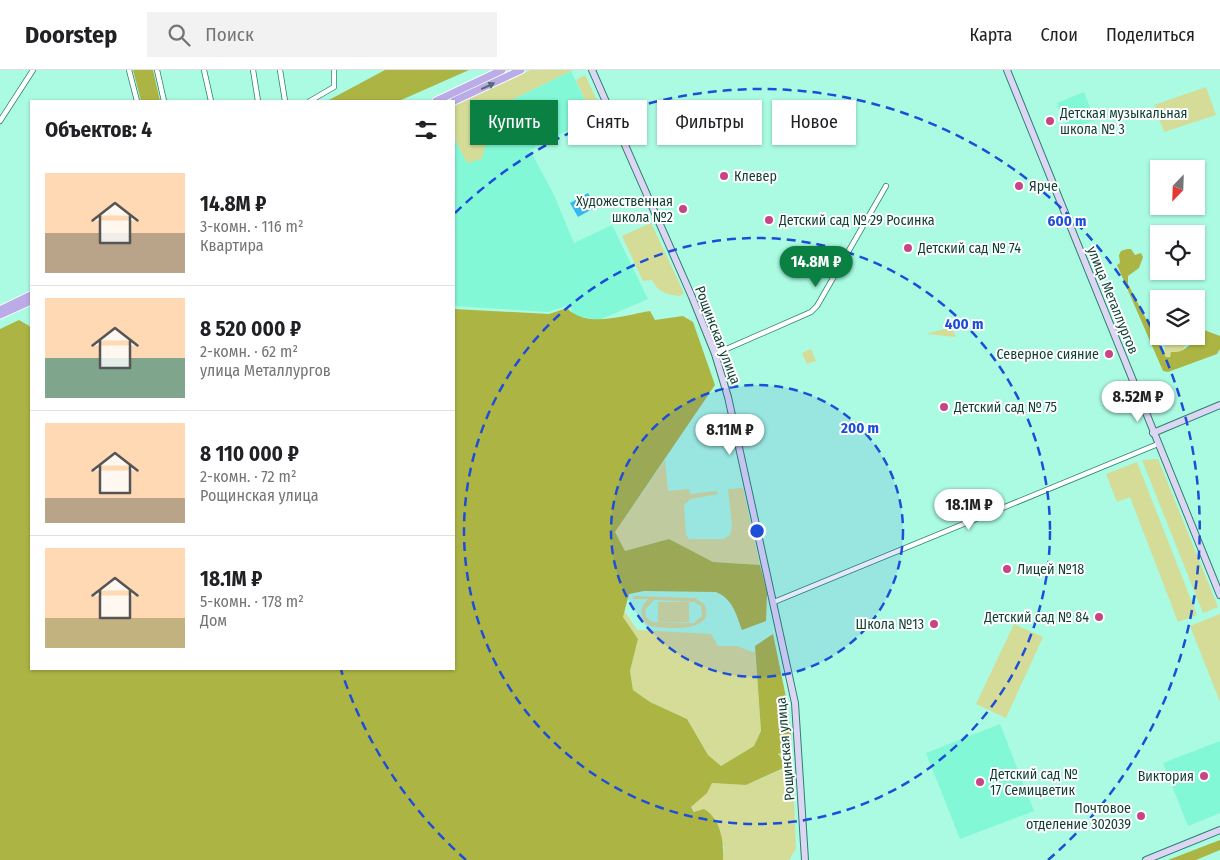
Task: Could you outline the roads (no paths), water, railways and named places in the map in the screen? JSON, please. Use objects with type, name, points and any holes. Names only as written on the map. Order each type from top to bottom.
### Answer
[{"type":"main road","points":[[438,100],[502,70]]},
{"type":"main road","points":[[455,101],[522,70]]},
{"type":"main road","name":"Рощинская улица","points":[[592,70],[715,354],[728,397],[774,602],[798,724],[805,860]]},
{"type":"main road","name":"улица Металлургов","points":[[1006,70],[1220,595]]},
{"type":"main road","points":[[0,310],[30,295]]},
{"type":"main road","points":[[0,315],[30,301]]},
{"type":"main road","points":[[1154,433],[1220,405]]},
{"type":"main road","points":[[1146,860],[1220,830]]},
{"type":"street","points":[[0,121],[33,70]]},
{"type":"street","points":[[129,70],[137,100]]},
{"type":"street","points":[[157,70],[164,100]]},
{"type":"street","points":[[204,70],[210,100]]},
{"type":"street","points":[[253,70],[258,100]]},
{"type":"street","points":[[280,70],[285,100]]},
{"type":"street","points":[[312,100],[335,86],[334,70]]},
{"type":"street","points":[[715,354],[811,312],[821,299],[886,186]]},
{"type":"street","points":[[774,602],[1158,444]]},
{"type":"water","points":[[588,193],[596,207],[578,217],[570,203]]},
{"type":"place","name":"Детская музыкальная школа № 3","points":[[1050,121]]},
{"type":"place","name":"Клевер","points":[[724,176]]},
{"type":"place","name":"Ярче","points":[[1019,186]]},
{"type":"place","name":"Художественная школа №2","points":[[683,209]]},
{"type":"place","name":"Детский сад № 29 Росинка","points":[[769,220]]},
{"type":"place","name":"Детский сад № 74","points":[[908,248]]},
{"type":"place","name":"Северное сияние","points":[[1109,354]]},
{"type":"place","name":"Детский сад № 75","points":[[944,407]]},
{"type":"place","name":"Лицей №18","points":[[1007,569]]},
{"type":"place","name":"Детский сад № 84","points":[[1099,617]]},
{"type":"place","name":"Школа №13","points":[[934,624]]},
{"type":"place","name":"Виктория","points":[[1204,776]]},
{"type":"place","name":"Детский сад № 17 Семицветик","points":[[980,782]]},
{"type":"place","name":"Почтовое отделение 302039","points":[[1141,816]]}]
